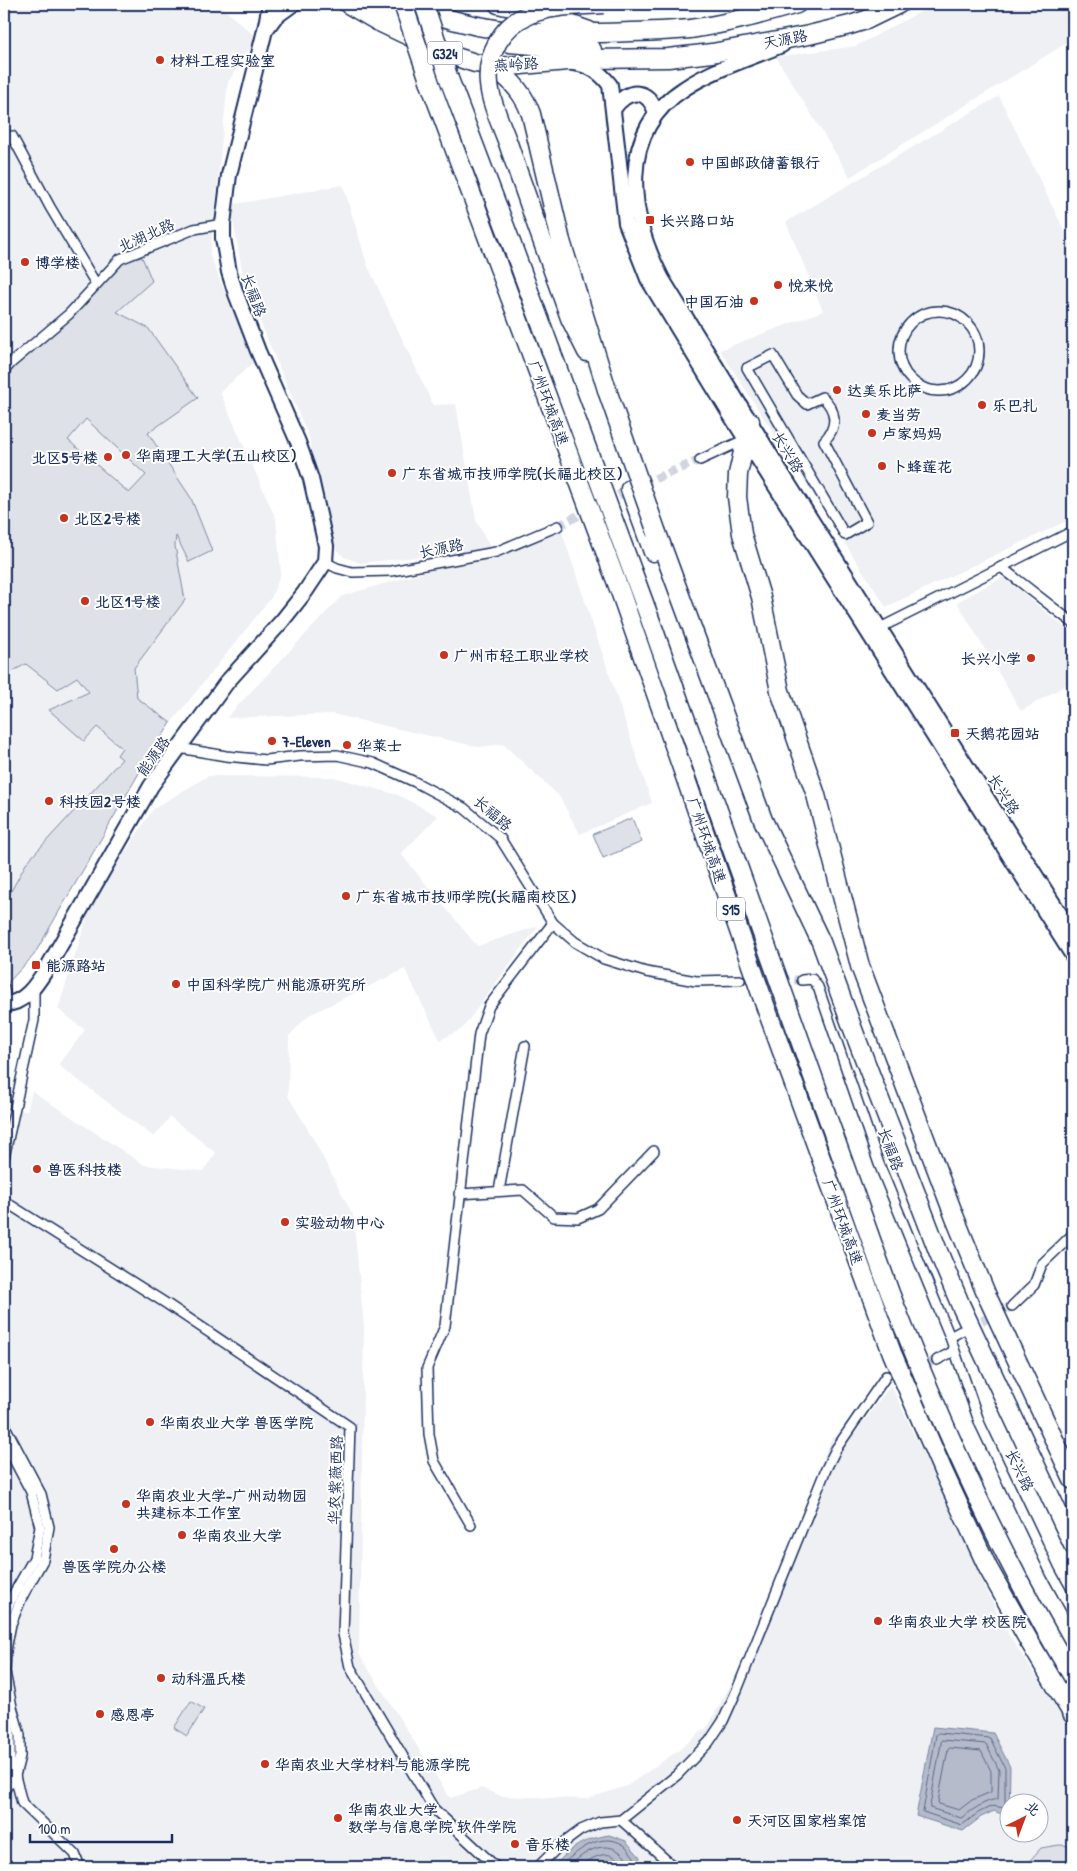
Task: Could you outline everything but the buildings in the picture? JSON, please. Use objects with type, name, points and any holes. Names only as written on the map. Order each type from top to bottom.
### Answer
[{"type":"highway","name":"燕岭路","points":[[348,4],[377,21],[447,54],[492,66],[668,58]]},
{"type":"highway","points":[[376,4],[436,28],[487,40],[668,58]]},
{"type":"highway","name":"燕岭路","points":[[405,4],[448,20],[499,31],[555,35],[594,33]]},
{"type":"highway","name":"广州环城高速","points":[[405,4],[431,86],[621,594],[765,1005],[892,1353],[943,1471],[988,1568],[1073,1715]]},
{"type":"highway","name":"广州环城高速","points":[[424,4],[449,79],[650,619],[890,1293],[926,1383],[983,1511],[1024,1591],[1073,1677]]},
{"type":"highway","points":[[602,4],[546,9],[525,16],[506,30],[498,41],[492,54],[489,69],[490,92],[570,318],[608,393]]},
{"type":"highway","name":"天源路","points":[[594,33],[691,28],[734,21],[797,4]]},
{"type":"highway","name":"天源路","points":[[668,58],[712,53],[809,34],[866,20],[899,4]]},
{"type":"highway","name":"G324","points":[[512,5],[594,33]]},
{"type":"highway","points":[[492,66],[508,78],[529,106],[561,241],[608,393],[657,532],[767,828],[821,942],[942,1260],[1073,1545]]},
{"type":"highway","points":[[750,421],[738,474],[737,497],[742,534],[761,597],[780,691],[816,795],[860,966],[955,1218],[987,1296],[1073,1480]]},
{"type":"highway","points":[[630,489],[703,689],[718,707],[743,763]]},
{"type":"street","name":"长福路","points":[[270,4],[231,167],[223,224],[226,261],[232,283],[258,351],[298,442],[311,479],[326,546],[325,562]]},
{"type":"street","name":"长福路","points":[[265,30],[275,17],[293,4]]},
{"type":"street","points":[[564,4],[594,33]]},
{"type":"street","name":"长兴路","points":[[809,34],[700,79],[673,96],[656,113],[648,124],[642,138],[635,170],[637,203],[644,235],[662,279],[750,421],[874,631],[1073,956]]},
{"type":"street","name":"长兴路","points":[[552,62],[580,64],[597,71],[610,85],[626,223],[639,259],[662,304],[746,439],[1073,935]]},
{"type":"street","points":[[614,108],[625,95],[633,93],[643,95],[649,100],[654,106],[656,113]]},
{"type":"street","points":[[4,144],[12,136],[50,206],[96,284]]},
{"type":"street","name":"北湖北路","points":[[4,371],[69,314],[120,259],[194,229],[223,224]]},
{"type":"street","points":[[942,311],[954,314],[966,321],[974,331],[978,344],[978,357],[974,370],[966,380],[955,387],[942,391],[929,390],[917,384],[901,364],[899,351],[901,338],[907,326],[916,317],[928,312],[942,311]]},
{"type":"street","points":[[773,355],[797,395],[808,404],[822,397],[833,410],[834,419],[830,435],[824,441],[868,522],[845,535],[747,368],[773,355]]},
{"type":"street","points":[[700,460],[746,439]]},
{"type":"street","name":"长源路","points":[[325,562],[352,572],[391,571],[496,552],[558,526]]},
{"type":"street","points":[[874,631],[1073,531]]},
{"type":"street","name":"能源路","points":[[34,987],[49,965],[151,786],[227,682],[273,632],[300,599],[325,562]]},
{"type":"street","points":[[1001,567],[1073,623]]},
{"type":"street","name":"长福路","points":[[179,748],[226,756],[266,760],[300,756],[337,755],[373,764],[415,782],[464,808],[500,838],[554,923],[575,942],[604,959],[646,972],[696,981],[740,980]]},
{"type":"street","points":[[472,1525],[434,1460],[429,1434],[427,1368],[444,1326],[479,1034],[489,1006],[554,923]]},
{"type":"street","name":"长福路","points":[[802,980],[812,979],[818,988],[879,1164],[950,1337]]},
{"type":"street","points":[[4,988],[5,1004],[23,998],[34,987]]},
{"type":"street","points":[[4,1158],[34,1020],[34,987]]},
{"type":"street","points":[[500,1191],[525,1046]]},
{"type":"street","points":[[459,1194],[523,1190],[554,1217],[578,1218],[598,1209],[654,1151]]},
{"type":"street","name":"华农紫薇西路","points":[[4,1201],[167,1304],[350,1427],[343,1634],[350,1667],[434,1809],[496,1867]]},
{"type":"street","points":[[1012,1306],[1034,1286],[1042,1264],[1073,1234]]},
{"type":"street","points":[[950,1337],[961,1331]]},
{"type":"street","name":"长兴路","points":[[950,1337],[980,1424],[1051,1573],[1073,1613]]},
{"type":"street","points":[[937,1360],[954,1351]]},
{"type":"street","points":[[538,1867],[558,1847],[580,1830],[600,1822],[621,1820],[677,1775],[709,1742],[723,1721],[737,1690],[826,1469],[836,1449],[886,1376]]},
{"type":"street","points":[[4,1410],[5,1428],[40,1494],[44,1527],[43,1560],[22,1597],[11,1624],[6,1650],[5,1672],[20,1735],[20,1756],[15,1776],[4,1790]]},
{"type":"street","points":[[4,1441],[31,1492],[44,1527],[34,1558],[13,1595],[4,1616]]},
{"type":"street","points":[[4,1710],[10,1733],[10,1770],[15,1776],[22,1803],[76,1854],[80,1867]]},
{"type":"street","points":[[621,1820],[674,1867]]},
{"type":"shaded area","name":"华南理工大学(五山校区)","points":[[4,4],[218,4],[257,38],[228,82],[210,255],[253,363],[220,392],[276,519],[281,573],[271,598],[171,723],[146,760],[34,955],[4,986]]},
{"type":"shaded area","points":[[935,4],[1073,4],[1073,39],[850,177],[776,57],[856,46]]},
{"type":"shaded area","points":[[999,96],[1073,249],[1073,518],[886,607],[720,350],[823,311],[786,222]]},
{"type":"shaded area","points":[[343,185],[367,264],[433,405],[456,404],[476,520],[491,549],[361,563],[344,557],[333,546],[323,508],[309,438],[245,286],[230,205]]},
{"type":"shaded area","points":[[142,257],[152,281],[117,312],[148,328],[198,398],[148,433],[191,498],[212,551],[189,562],[176,536],[175,546],[185,600],[134,668],[137,698],[171,723],[146,761],[34,955],[4,987],[4,904],[27,862],[122,759],[117,755],[122,748],[97,727],[84,741],[49,710],[89,692],[77,677],[58,689],[26,664],[4,676],[4,371],[117,263]],"holes":[[[86,419],[146,475],[129,493],[68,440]]]},
{"type":"shaded area","name":"广州市轻工职业学校","points":[[562,532],[652,803],[580,834],[559,796],[503,744],[479,747],[332,714],[226,718],[342,596]]},
{"type":"shaded area","name":"长兴小学","points":[[1003,577],[1073,634],[1073,681],[1021,711],[957,602]]},
{"type":"shaded area","name":"华南农业大学","points":[[208,776],[334,777],[398,795],[438,816],[401,854],[477,946],[538,926],[462,1029],[440,1040],[405,969],[309,1015],[289,1036],[288,1096],[309,1131],[353,1215],[364,1326],[359,1654],[450,1798],[482,1788],[501,1796],[586,1799],[627,1786],[679,1750],[708,1726],[741,1666],[832,1437],[849,1441],[891,1385],[1005,1629],[1073,1732],[1073,1867],[4,1867],[4,1109],[27,1111],[32,1091],[144,1165],[203,1171],[216,1153],[170,1117],[154,1137],[58,1065],[85,1030],[58,1009],[91,905],[153,809]]},
{"type":"shaded area","points":[[632,818],[642,842],[603,858],[593,834]]},
{"type":"shaded area","points":[[191,1701],[204,1709],[187,1736],[174,1728]]},
{"type":"shaded area","points":[[1059,1845],[1073,1846],[1073,1867],[1024,1867],[1041,1848]]},
{"type":"water","points":[[933,1727],[993,1733],[1010,1767],[1009,1794],[1000,1794],[1000,1813],[994,1811],[981,1817],[963,1831],[916,1816]]},
{"type":"water","points":[[609,1835],[626,1841],[640,1857],[637,1867],[553,1867],[578,1845],[591,1839]]},
{"type":"tunnel","points":[[558,526],[630,489],[700,460]]},
{"type":"tunnel","points":[[740,980],[802,980]]},
{"type":"tunnel","points":[[970,1327],[1012,1306]]},
{"type":"tunnel","points":[[886,1376],[937,1360]]},
{"type":"place","name":"材料工程实验室","points":[[160,60]]},
{"type":"place","name":"中国邮政储蓄银行","points":[[690,162]]},
{"type":"place","name":"长兴路口站","points":[[650,220]]},
{"type":"place","name":"博学楼","points":[[25,262]]},
{"type":"place","name":"悦来悦","points":[[778,285]]},
{"type":"place","name":"中国石油","points":[[754,301]]},
{"type":"place","name":"达美乐比萨","points":[[837,390]]},
{"type":"place","name":"乐巴扎","points":[[982,405]]},
{"type":"place","name":"麦当劳","points":[[866,414]]},
{"type":"place","name":"卢家妈妈","points":[[872,433]]},
{"type":"place","name":"华南理工大学(五山校区)","points":[[126,455]]},
{"type":"place","name":"北区5号楼","points":[[108,457]]},
{"type":"place","name":"卜蜂莲花","points":[[882,466]]},
{"type":"place","name":"广东省城市技师学院(长福北校区)","points":[[392,473]]},
{"type":"place","name":"北区2号楼","points":[[64,518]]},
{"type":"place","name":"北区1号楼","points":[[85,601]]},
{"type":"place","name":"广州市轻工职业学校","points":[[444,655]]},
{"type":"place","name":"长兴小学","points":[[1031,658]]},
{"type":"place","name":"天鹅花园站","points":[[955,733]]},
{"type":"place","name":"7-Eleven","points":[[272,741]]},
{"type":"place","name":"华莱士","points":[[347,745]]},
{"type":"place","name":"科技园2号楼","points":[[49,801]]},
{"type":"place","name":"广东省城市技师学院(长福南校区)","points":[[346,896]]},
{"type":"place","name":"能源路站","points":[[36,965]]},
{"type":"place","name":"中国科学院广州能源研究所","points":[[176,984]]},
{"type":"place","name":"兽医科技楼","points":[[37,1169]]},
{"type":"place","name":"实验动物中心","points":[[285,1222]]},
{"type":"place","name":"华南农业大学 兽医学院","points":[[150,1422]]},
{"type":"place","name":"华南农业大学-广州动物园 共建标本工作室","points":[[126,1504]]},
{"type":"place","name":"华南农业大学","points":[[182,1535]]},
{"type":"place","name":"兽医学院办公楼","points":[[114,1549]]},
{"type":"place","name":"华南农业大学 校医院","points":[[878,1621]]},
{"type":"place","name":"动科温氏楼","points":[[161,1678]]},
{"type":"place","name":"感恩亭","points":[[100,1714]]},
{"type":"place","name":"华南农业大学材料与能源学院","points":[[265,1764]]},
{"type":"place","name":"华南农业大学 数学与信息学院 软件学院","points":[[338,1818]]},
{"type":"place","name":"天河区国家档案馆","points":[[737,1820]]},
{"type":"place","name":"音乐楼","points":[[515,1844]]}]
